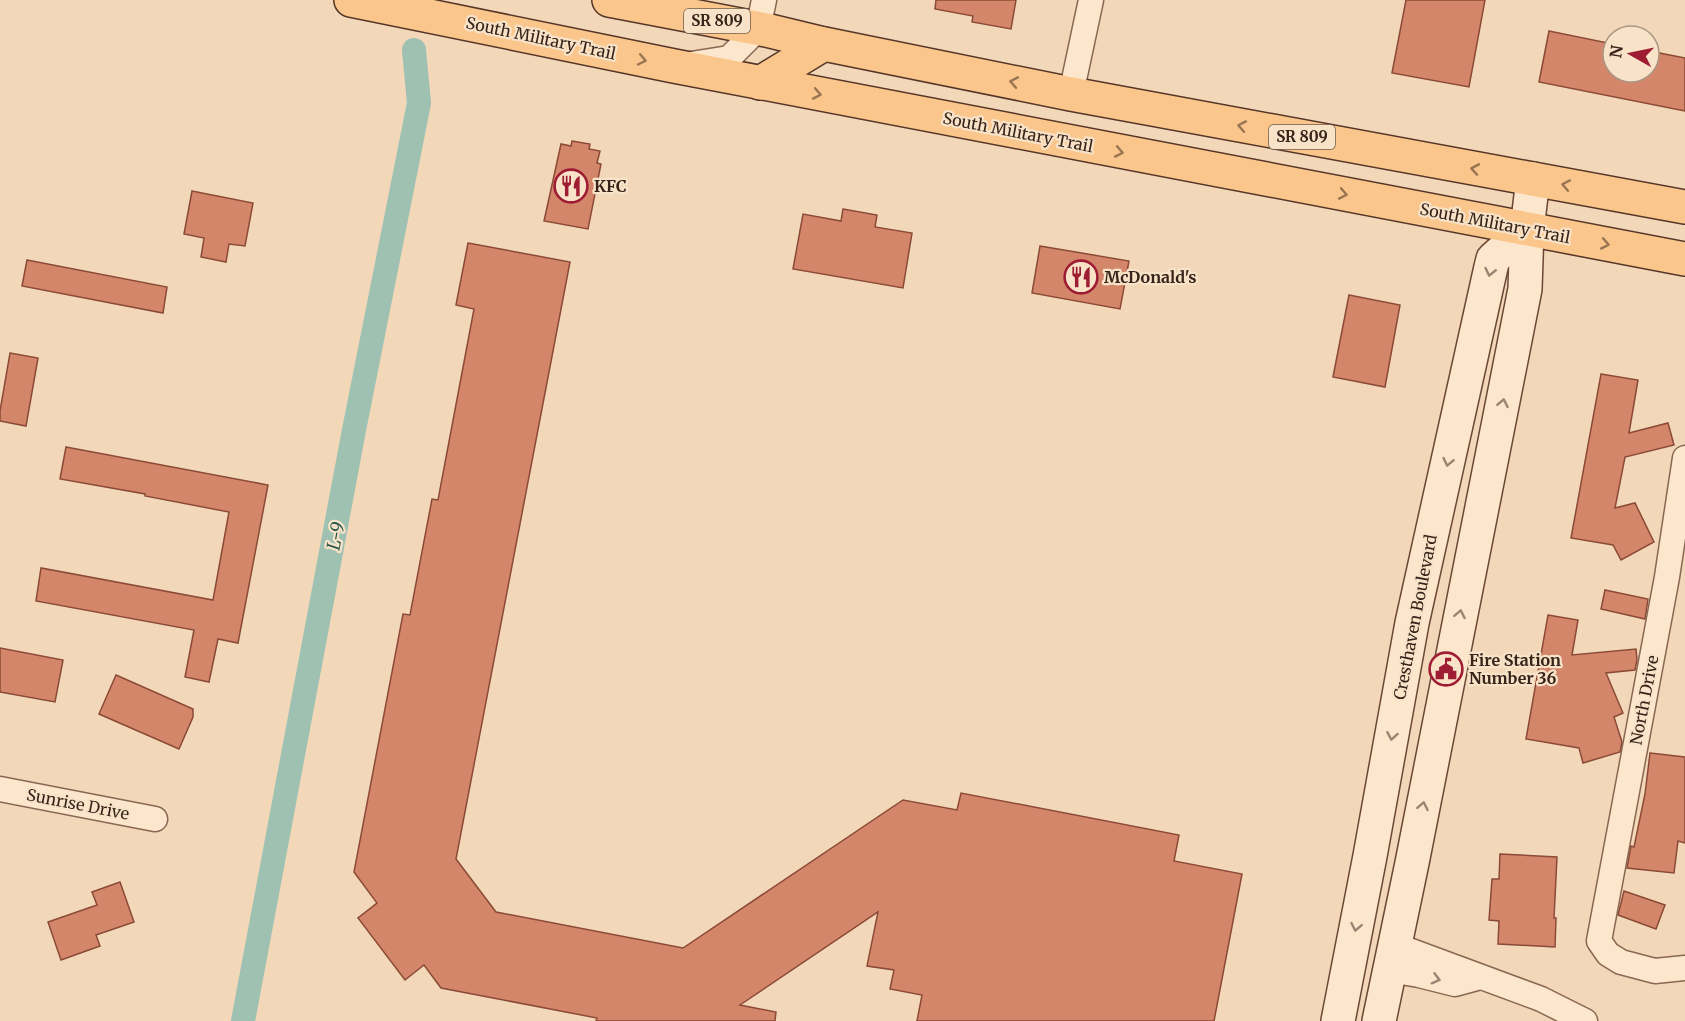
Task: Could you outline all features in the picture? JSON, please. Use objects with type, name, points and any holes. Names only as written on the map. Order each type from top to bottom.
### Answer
[{"type":"main road","name":"South Military Trail","points":[[351,0],[760,83],[1685,259]]},
{"type":"main road","name":"SR 809","points":[[609,0],[761,15],[824,44],[1071,94],[1685,207]]},
{"type":"main road","points":[[760,83],[824,44]]},
{"type":"street","points":[[1071,94],[1091,0]]},
{"type":"street","points":[[674,66],[729,57],[761,15]]},
{"type":"street","points":[[1379,1021],[1525,290],[1527,229],[1533,179]]},
{"type":"street","name":"Cresthaven Boulevard","points":[[1338,1021],[1412,623],[1491,267],[1493,259],[1527,229]]},
{"type":"street","name":"North Drive","points":[[1685,458],[1666,578],[1599,941],[1608,954],[1621,962],[1655,972],[1685,968]]},
{"type":"street","name":"Sunrise Drive","points":[[0,789],[155,819]]},
{"type":"street","points":[[1392,957],[1419,975],[1455,984],[1482,977],[1541,999],[1585,1021]]},
{"type":"building","points":[[936,0],[1016,0],[1011,29],[972,22],[973,16],[935,9]]},
{"type":"building","points":[[1406,0],[1485,0],[1469,87],[1392,73]]},
{"type":"building","points":[[1549,31],[1601,42],[1601,84],[1661,84],[1661,53],[1685,58],[1685,111],[1539,82]]},
{"type":"building","name":"KFC","points":[[572,141],[590,144],[589,149],[600,151],[597,163],[601,164],[588,229],[544,221],[561,144],[571,146]]},
{"type":"building","points":[[192,191],[253,203],[245,246],[229,244],[226,262],[201,257],[204,238],[184,234]]},
{"type":"building","points":[[843,209],[877,215],[875,227],[912,233],[903,288],[793,269],[803,214],[841,221]]},
{"type":"building","points":[[468,243],[570,262],[456,859],[496,912],[683,948],[903,800],[957,810],[961,793],[1179,835],[1174,861],[1242,874],[1214,1021],[917,1021],[922,995],[890,989],[894,970],[867,966],[878,912],[740,1005],[776,1012],[775,1021],[596,1021],[597,1018],[441,988],[424,965],[405,980],[358,918],[377,903],[354,872],[403,614],[410,615],[432,499],[438,500],[474,309],[456,305]]},
{"type":"building","name":"McDonald's","points":[[1040,246],[1129,261],[1120,309],[1032,293]]},
{"type":"building","points":[[27,260],[167,287],[163,313],[22,286]]},
{"type":"building","points":[[1349,295],[1400,305],[1385,387],[1333,377]]},
{"type":"building","points":[[10,353],[38,358],[26,426],[0,421]]},
{"type":"building","points":[[1601,374],[1638,380],[1629,433],[1668,423],[1674,445],[1625,457],[1615,508],[1635,503],[1654,542],[1621,560],[1613,545],[1571,538]]},
{"type":"building","points":[[66,447],[268,485],[238,643],[218,639],[209,682],[185,677],[194,630],[36,601],[41,568],[213,600],[229,512],[60,479]]},
{"type":"building","points":[[1605,590],[1648,599],[1645,619],[1601,609]]},
{"type":"building","points":[[1548,615],[1578,620],[1572,655],[1636,649],[1635,670],[1606,673],[1623,713],[1614,717],[1622,742],[1620,752],[1583,763],[1579,748],[1526,739]]},
{"type":"building","points":[[0,648],[63,660],[55,702],[0,692]]},
{"type":"building","points":[[116,675],[193,709],[193,717],[179,749],[99,714]]},
{"type":"building","points":[[1650,753],[1685,757],[1685,843],[1678,841],[1674,873],[1627,868],[1631,846],[1634,847],[1645,794]]},
{"type":"building","points":[[1500,854],[1557,857],[1555,947],[1498,944],[1499,921],[1489,920],[1492,879],[1499,879]]},
{"type":"building","points":[[120,882],[134,922],[96,935],[100,946],[61,960],[48,922],[97,905],[92,892]]},
{"type":"building","points":[[1624,891],[1665,905],[1656,929],[1618,915]]},
{"type":"waterway","name":"L-9","points":[[243,1021],[354,430],[419,103],[414,50]]},
{"type":"place","name":"KFC","points":[[571,186]]},
{"type":"place","name":"McDonald's","points":[[1081,277]]},
{"type":"place","name":"Fire Station Number 36","points":[[1446,669]]}]
